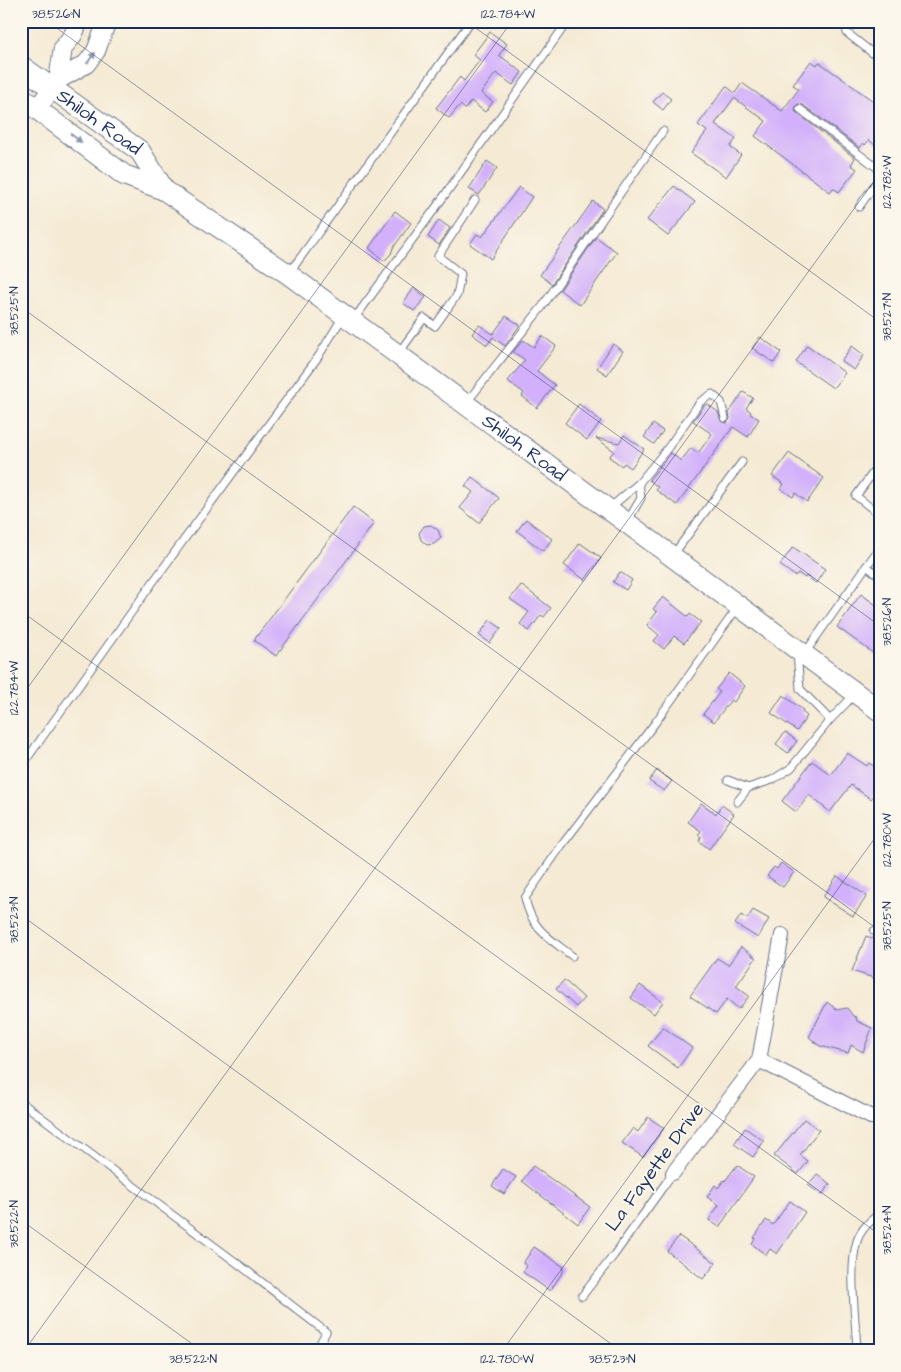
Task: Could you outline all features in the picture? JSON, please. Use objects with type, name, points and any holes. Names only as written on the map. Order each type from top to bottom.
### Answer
[{"type":"main road","name":"Shiloh Road","points":[[21,66],[55,84],[140,151],[164,190]]},
{"type":"main road","name":"Shiloh Road","points":[[29,103],[124,175],[164,190],[288,274],[880,711]]},
{"type":"street","points":[[55,84],[64,48],[74,35],[79,21]]},
{"type":"street","points":[[29,103],[86,64],[96,52],[107,21]]},
{"type":"street","name":"La Fayette Drive","points":[[673,1173],[759,1060],[782,935]]},
{"type":"street","points":[[759,1060],[871,1117],[880,1117]]},
{"type":"lane","points":[[288,274],[471,21]]},
{"type":"lane","points":[[21,767],[153,582],[318,357],[437,206],[568,21]]},
{"type":"lane","points":[[848,21],[846,24],[847,33],[880,59]]},
{"type":"lane","points":[[800,109],[880,170]]},
{"type":"lane","points":[[465,404],[542,307],[664,131]]},
{"type":"lane","points":[[859,207],[880,177]]},
{"type":"lane","points":[[398,354],[424,318],[436,326],[457,295],[461,274],[438,256],[476,200]]},
{"type":"lane","points":[[608,509],[639,483],[667,449],[700,402],[712,394],[721,402],[725,418]]},
{"type":"lane","points":[[672,557],[742,462]]},
{"type":"lane","points":[[880,462],[856,496],[880,515]]},
{"type":"lane","points":[[627,523],[641,498],[639,483]]},
{"type":"lane","points":[[830,720],[800,689],[800,653],[880,547]]},
{"type":"lane","points":[[866,566],[880,576]]},
{"type":"lane","points":[[572,956],[540,930],[529,914],[525,898],[655,723],[738,607]]},
{"type":"lane","points":[[737,802],[748,788],[772,780],[791,768],[830,720],[855,694]]},
{"type":"lane","points":[[728,780],[748,788]]},
{"type":"lane","points":[[21,1102],[241,1266],[326,1332],[316,1351]]},
{"type":"lane","name":"La Fayette Drive","points":[[582,1296],[673,1173]]},
{"type":"lane","points":[[857,1351],[853,1256],[859,1235],[868,1222],[880,1213]]},
{"type":"building","points":[[490,32],[507,44],[499,55],[522,72],[513,85],[496,73],[481,93],[493,102],[485,112],[471,101],[465,109],[460,105],[449,118],[436,108],[460,77],[464,81],[480,60],[473,55]]},
{"type":"building","points":[[811,61],[817,65],[819,62],[880,106],[880,138],[875,145],[869,140],[865,145],[863,143],[860,148],[803,105],[798,104],[796,106],[795,111],[797,113],[855,158],[851,165],[857,169],[839,192],[833,188],[830,192],[755,136],[766,121],[734,98],[715,124],[736,139],[730,147],[741,155],[726,177],[691,153],[707,131],[698,125],[726,86],[735,93],[742,83],[782,111],[799,89],[793,85]]},
{"type":"building","points":[[662,92],[671,99],[663,110],[653,102]]},
{"type":"building","points":[[487,161],[497,168],[479,195],[469,189]]},
{"type":"building","points":[[674,186],[695,202],[668,236],[647,220]]},
{"type":"building","points":[[519,187],[532,197],[491,259],[470,244],[477,234],[482,237]]},
{"type":"building","points":[[593,201],[603,209],[552,284],[540,275]]},
{"type":"building","points":[[395,211],[411,223],[393,248],[391,254],[384,261],[369,248]]},
{"type":"building","points":[[439,220],[450,228],[439,245],[428,237]]},
{"type":"building","points":[[596,237],[617,252],[580,305],[560,290]]},
{"type":"building","points":[[414,288],[426,297],[414,311],[403,303]]},
{"type":"building","points":[[506,316],[520,325],[505,346],[493,337],[487,345],[472,334],[479,325],[493,334]]},
{"type":"building","points":[[542,336],[556,346],[537,371],[555,385],[537,408],[522,396],[524,393],[508,381],[525,360],[513,352],[523,340],[534,347]]},
{"type":"building","points":[[760,337],[781,352],[774,363],[752,348]]},
{"type":"building","points":[[613,344],[623,351],[607,375],[597,368]]},
{"type":"building","points":[[807,345],[845,373],[833,388],[796,362]]},
{"type":"building","points":[[852,346],[864,355],[854,370],[841,361]]},
{"type":"building","points":[[743,392],[753,398],[746,408],[751,412],[750,414],[759,419],[748,437],[733,427],[677,505],[656,490],[658,487],[649,480],[671,453],[681,461],[691,448],[698,453],[712,434],[693,421],[704,406],[707,404],[718,412],[721,421],[727,423],[730,419],[729,413]]},
{"type":"building","points":[[579,404],[601,421],[587,440],[565,423]]},
{"type":"building","points":[[653,424],[663,431],[654,444],[644,437]]},
{"type":"building","points":[[624,435],[644,449],[631,468],[624,463],[622,466],[609,457],[614,451],[596,438],[619,443]]},
{"type":"building","points":[[789,453],[824,478],[807,502],[795,493],[793,497],[781,489],[784,484],[772,476]]},
{"type":"building","points":[[472,477],[499,498],[479,523],[460,508],[473,492],[465,486]]},
{"type":"building","points":[[353,507],[374,523],[276,656],[254,640]]},
{"type":"building","points":[[526,519],[552,539],[543,551],[517,531]]},
{"type":"building","points":[[431,525],[438,530],[441,538],[434,544],[427,545],[421,540],[419,533],[424,526]]},
{"type":"building","points":[[580,543],[601,558],[585,580],[564,565]]},
{"type":"building","points":[[793,547],[825,569],[816,583],[798,573],[795,576],[780,565]]},
{"type":"building","points":[[620,572],[632,580],[626,590],[613,582]]},
{"type":"building","points":[[521,585],[551,608],[544,617],[541,615],[529,631],[520,624],[529,612],[510,599]]},
{"type":"building","points":[[861,594],[880,608],[880,658],[837,627]]},
{"type":"building","points":[[663,597],[688,617],[690,614],[701,622],[684,643],[674,636],[664,649],[654,641],[659,635],[647,625],[657,612],[653,609]]},
{"type":"building","points":[[490,620],[501,628],[490,643],[479,635]]},
{"type":"building","points":[[729,673],[745,686],[734,702],[731,700],[714,722],[703,714],[720,692],[716,689]]},
{"type":"building","points":[[783,695],[803,710],[802,712],[807,716],[797,731],[771,713]]},
{"type":"building","points":[[785,732],[797,741],[788,753],[776,744]]},
{"type":"building","points":[[847,753],[867,766],[869,763],[880,770],[880,788],[871,799],[851,785],[830,812],[809,795],[796,812],[782,801],[812,761],[831,775]]},
{"type":"building","points":[[657,770],[672,781],[664,791],[649,781]]},
{"type":"building","points":[[701,803],[716,814],[722,805],[734,814],[709,849],[699,841],[701,837],[698,835],[701,831],[688,822]]},
{"type":"building","points":[[781,863],[794,872],[783,887],[767,876],[774,867],[777,869]]},
{"type":"building","points":[[837,876],[867,896],[853,916],[823,897]]},
{"type":"building","points":[[753,910],[769,919],[758,938],[735,924],[741,915],[747,919]]},
{"type":"building","points":[[866,936],[880,941],[880,980],[852,971]]},
{"type":"building","points":[[741,947],[756,958],[736,986],[749,996],[739,1009],[727,999],[716,1014],[690,996],[717,958],[728,965]]},
{"type":"building","points":[[564,980],[584,998],[576,1007],[556,989]]},
{"type":"building","points":[[640,985],[663,1002],[654,1014],[631,998]]},
{"type":"building","points":[[827,1002],[837,1010],[847,1008],[856,1017],[857,1021],[872,1028],[863,1052],[851,1045],[848,1053],[820,1046],[809,1037]]},
{"type":"building","points":[[663,1027],[692,1048],[678,1068],[648,1046]]},
{"type":"building","points":[[648,1117],[664,1128],[643,1157],[622,1143],[633,1128],[638,1132]]},
{"type":"building","points":[[804,1119],[819,1130],[800,1155],[808,1161],[798,1174],[774,1156]]},
{"type":"building","points":[[745,1128],[764,1141],[753,1157],[734,1144]]},
{"type":"building","points":[[737,1165],[754,1177],[719,1227],[709,1220],[719,1205],[707,1197],[715,1185],[718,1188]]},
{"type":"building","points":[[533,1166],[590,1207],[578,1224],[522,1181]]},
{"type":"building","points":[[503,1169],[516,1177],[504,1194],[492,1186]]},
{"type":"building","points":[[817,1174],[830,1184],[822,1195],[808,1185]]},
{"type":"building","points":[[790,1201],[805,1212],[777,1254],[770,1249],[766,1255],[752,1244],[754,1238],[766,1220],[773,1225]]},
{"type":"building","points":[[679,1236],[716,1263],[703,1279],[667,1251]]},
{"type":"building","points":[[534,1247],[564,1267],[562,1269],[564,1270],[550,1291],[523,1272],[527,1266],[523,1263]]}]
